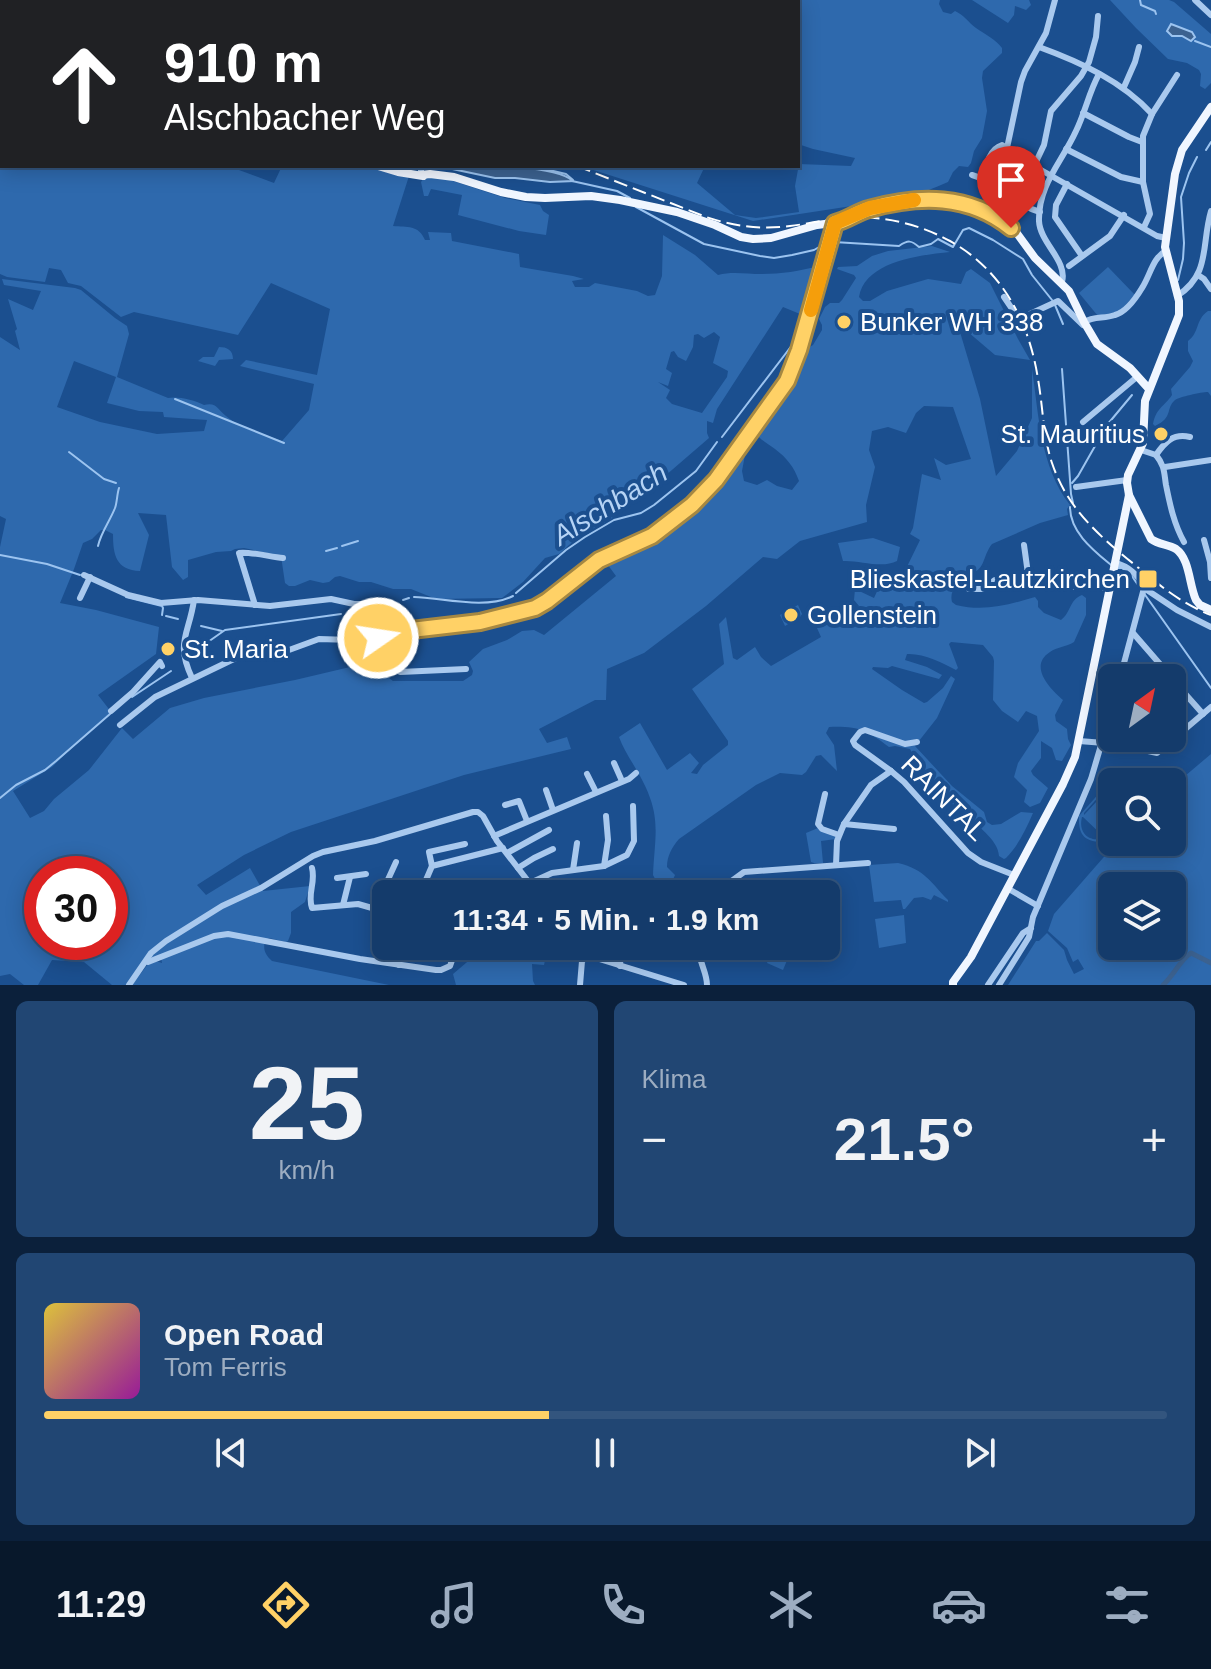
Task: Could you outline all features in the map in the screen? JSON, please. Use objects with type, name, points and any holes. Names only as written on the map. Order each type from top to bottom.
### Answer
[{"type":"main road","points":[[1211,107],[1185,144],[1177,162],[1166,251],[1179,315],[1144,405],[1141,450],[1127,480],[1131,508],[1151,539],[1181,554],[1196,600],[1211,610]]},
{"type":"main road","points":[[385,168],[398,172],[421,170],[526,197],[591,196],[665,209],[753,239],[771,238],[835,223],[889,204],[917,199],[958,202],[982,210],[1011,228],[1069,291],[1097,344],[1150,386]]},
{"type":"main road","points":[[954,983],[971,957],[1068,775],[1079,741],[1115,563],[1131,508]]},
{"type":"street","points":[[1007,148],[1021,82],[1048,28],[1055,0]]},
{"type":"street","points":[[1195,0],[1210,11]]},
{"type":"street","points":[[1034,166],[1044,145],[1051,111],[1087,67],[1096,37],[1098,16]]},
{"type":"street","points":[[1039,47],[1063,55],[1124,87],[1152,114]]},
{"type":"street","points":[[1124,87],[1139,47]]},
{"type":"street","points":[[1062,282],[1063,272],[1040,229],[1044,189],[1076,132],[1099,74]]},
{"type":"street","points":[[1144,227],[1150,214],[1143,182],[1144,131],[1177,75]]},
{"type":"street","points":[[1083,113],[1142,142]]},
{"type":"street","points":[[983,178],[987,161],[996,147],[1002,145],[1157,236],[1166,238]]},
{"type":"street","points":[[1066,149],[1121,177],[1143,182]]},
{"type":"street","points":[[972,175],[995,184],[1022,205],[1040,212]]},
{"type":"street","points":[[1067,184],[1056,205],[1055,217],[1082,256]]},
{"type":"street","points":[[1177,296],[1198,275],[1211,211]]},
{"type":"street","points":[[1069,266],[1110,236],[1124,215]]},
{"type":"street","points":[[120,725],[155,697],[236,658],[289,650],[319,639],[351,640],[376,634],[480,622],[535,608],[599,560],[657,533],[702,497],[781,391],[792,371],[835,223]]},
{"type":"street","points":[[1004,297],[1019,319],[1059,302],[1085,324],[1093,318],[1117,315],[1143,287],[1159,255],[1166,251]]},
{"type":"street","points":[[1198,275],[1211,289]]},
{"type":"street","points":[[1083,422],[1138,376]]},
{"type":"street","points":[[1156,455],[1172,437],[1190,437]]},
{"type":"street","points":[[1141,450],[1156,455],[1165,467],[1165,481],[1176,527],[1184,542]]},
{"type":"street","points":[[1165,467],[1211,460]]},
{"type":"street","points":[[1076,487],[1127,480]]},
{"type":"street","points":[[1204,540],[1211,578]]},
{"type":"street","points":[[1024,545],[1029,581]]},
{"type":"street","points":[[255,605],[239,553],[246,551],[283,558]]},
{"type":"street","points":[[1115,563],[1135,573],[1144,591],[1211,627]]},
{"type":"street","points":[[80,598],[87,576],[133,597],[166,604],[194,600],[276,606],[331,599],[365,604],[382,651],[389,654],[397,670],[426,672],[466,669]]},
{"type":"street","points":[[969,589],[983,589],[995,580],[1110,588]]},
{"type":"street","points":[[1124,664],[1144,591]]},
{"type":"street","points":[[192,678],[184,659],[183,644],[194,600]]},
{"type":"street","points":[[1133,633],[1160,664]]},
{"type":"street","points":[[111,711],[160,662],[162,666]]},
{"type":"street","points":[[426,672],[450,666]]},
{"type":"street","points":[[1186,694],[1203,714]]},
{"type":"street","points":[[128,697],[139,709]]},
{"type":"street","points":[[1186,728],[1211,707]]},
{"type":"street","name":"RAINTAL","points":[[917,742],[905,744],[865,730],[853,740],[855,745],[904,782],[968,853],[981,862],[1014,875]]},
{"type":"street","points":[[1079,741],[1098,743]]},
{"type":"street","points":[[999,985],[1026,942],[1033,917],[1085,795],[1099,752]]},
{"type":"street","points":[[614,763],[622,781]]},
{"type":"street","points":[[836,865],[839,835],[844,824],[871,785],[891,771]]},
{"type":"street","points":[[494,836],[636,773]]},
{"type":"street","points":[[587,774],[596,792]]},
{"type":"street","points":[[545,790],[553,810]]},
{"type":"street","points":[[825,794],[818,824],[822,829],[839,835]]},
{"type":"street","points":[[505,805],[519,801],[527,821]]},
{"type":"street","points":[[537,880],[552,873],[604,866],[622,858],[632,848],[633,806]]},
{"type":"street","points":[[129,985],[155,949],[166,941],[308,859],[323,852],[375,841],[473,812],[481,814],[528,880]]},
{"type":"street","points":[[604,866],[608,840],[606,816]]},
{"type":"street","points":[[844,824],[894,829]]},
{"type":"street","points":[[432,866],[505,851],[549,830]]},
{"type":"street","points":[[573,870],[577,843]]},
{"type":"street","points":[[426,880],[432,866],[429,852],[465,844]]},
{"type":"street","points":[[518,868],[553,849]]},
{"type":"street","points":[[388,880],[396,862]]},
{"type":"street","points":[[733,880],[744,872],[868,863]]},
{"type":"street","points":[[312,868],[312,908],[363,904],[372,907]]},
{"type":"street","points":[[337,878],[366,874]]},
{"type":"street","points":[[343,905],[350,877]]},
{"type":"street","points":[[1007,888],[1038,906]]},
{"type":"street","points":[[988,985],[1023,933],[1031,928]]},
{"type":"street","points":[[146,963],[214,936],[228,934],[436,970],[446,968],[453,960]]},
{"type":"street","points":[[398,960],[399,965]]},
{"type":"street","points":[[580,985],[583,960]]},
{"type":"street","points":[[603,960],[684,985]]},
{"type":"street","points":[[620,960],[620,966]]},
{"type":"street","points":[[701,960],[707,985]]},
{"type":"shaded area","points":[[800,0],[940,0],[943,12],[961,14],[1002,48],[1002,53],[983,71],[987,111],[982,138],[971,163],[968,167],[959,166],[948,182],[904,198],[753,221],[587,168],[704,168],[697,183],[735,215],[756,218],[799,212],[795,186],[800,164],[851,166],[855,158],[800,145]]},
{"type":"shaded area","points":[[972,0],[1029,0],[1031,5],[1026,10],[1015,6],[1014,15],[1008,23]]},
{"type":"shaded area","points":[[1110,0],[1174,2],[1211,34],[1211,83],[1205,89],[1200,86],[1199,70],[1187,63],[1168,59]]},
{"type":"shaded area","points":[[1171,24],[1192,32],[1195,37],[1191,41],[1182,36],[1172,36],[1167,31]]},
{"type":"shaded area","points":[[0,168],[233,168],[274,183],[281,168],[381,168],[409,176],[393,226],[416,229],[425,240],[430,240],[428,232],[451,233],[452,241],[519,254],[520,267],[584,279],[572,281],[575,287],[589,287],[595,283],[648,296],[655,295],[662,276],[663,235],[695,255],[718,275],[776,273],[819,266],[800,314],[783,307],[717,409],[713,423],[707,421],[709,438],[651,488],[620,508],[611,519],[579,536],[559,554],[545,558],[523,582],[502,598],[436,599],[411,589],[393,589],[340,576],[329,582],[310,580],[289,586],[285,583],[281,556],[244,548],[188,560],[188,577],[183,580],[172,567],[166,515],[138,513],[149,535],[140,571],[121,564],[115,555],[113,534],[101,530],[83,543],[60,603],[159,627],[156,654],[98,695],[112,713],[52,767],[13,791],[30,818],[44,811],[89,770],[122,728],[133,739],[170,708],[367,663],[376,663],[381,672],[393,681],[463,681],[472,675],[469,662],[483,649],[522,631],[534,630],[544,635],[616,576],[606,560],[677,527],[718,485],[741,453],[745,455],[744,481],[757,485],[767,480],[792,490],[799,481],[792,467],[755,432],[785,389],[803,351],[813,345],[822,330],[819,319],[825,307],[830,303],[839,303],[856,278],[838,267],[857,266],[872,256],[888,251],[932,246],[950,252],[910,258],[883,268],[863,285],[859,297],[870,301],[887,291],[928,279],[961,284],[966,272],[971,269],[990,283],[1030,360],[995,355],[968,332],[960,332],[980,399],[996,476],[1017,451],[1032,418],[1032,369],[1042,440],[1052,474],[1070,505],[1068,515],[1040,523],[992,544],[977,571],[966,574],[955,587],[951,598],[956,605],[986,608],[1035,597],[1044,613],[1061,620],[1078,597],[1082,595],[1086,598],[1086,615],[1074,642],[1050,652],[1041,664],[1047,684],[1063,700],[1055,715],[1056,721],[1067,729],[1071,745],[1062,761],[1056,760],[1052,748],[1041,741],[1041,758],[1031,771],[1048,788],[1040,803],[1030,807],[1024,802],[1027,790],[1014,777],[1018,763],[1039,731],[1037,716],[1026,711],[1018,722],[993,700],[993,657],[983,645],[951,642],[956,670],[926,657],[907,654],[905,660],[942,675],[939,679],[892,666],[872,669],[924,703],[943,688],[951,676],[955,679],[937,718],[915,746],[952,786],[984,812],[987,822],[992,825],[1001,824],[1021,812],[1033,813],[1018,843],[1006,858],[999,856],[991,838],[967,811],[958,810],[946,797],[943,788],[924,777],[910,749],[889,747],[855,728],[829,727],[826,733],[834,745],[837,771],[821,755],[816,756],[802,775],[780,773],[756,785],[679,839],[668,859],[667,867],[675,875],[673,880],[657,880],[653,875],[656,825],[652,802],[619,737],[640,723],[667,770],[690,753],[699,763],[691,773],[697,774],[703,765],[728,745],[692,689],[724,664],[719,624],[726,617],[733,658],[737,660],[755,647],[771,666],[821,637],[817,628],[859,606],[854,600],[855,589],[874,598],[884,576],[900,581],[920,540],[910,534],[922,474],[941,480],[934,458],[946,465],[971,459],[953,407],[924,406],[916,413],[906,433],[888,427],[872,431],[869,450],[875,467],[866,505],[867,522],[800,541],[777,559],[763,557],[644,653],[607,669],[606,700],[595,700],[539,729],[547,743],[567,737],[571,749],[464,775],[291,832],[244,855],[197,885],[206,895],[250,868],[263,891],[310,886],[305,902],[291,912],[288,941],[266,940],[264,949],[268,956],[272,961],[389,985],[132,985],[148,964],[156,961],[162,963],[161,958],[152,957],[151,951],[126,985],[112,985],[84,962],[52,960],[38,985],[24,985],[10,974],[0,976],[0,547],[6,519],[0,516],[0,337],[20,350],[8,299],[33,310],[41,291],[4,285],[2,279],[81,290],[127,326],[129,334],[117,377],[168,398],[214,405],[238,424],[282,441],[309,410],[314,384],[240,366],[246,360],[317,375],[330,309],[271,283],[238,335],[134,312],[121,317],[81,286],[68,283],[61,270],[49,268],[45,282],[0,274]],"holes":[[[714,332],[720,337],[713,363],[728,371],[727,377],[702,413],[672,404],[666,398],[670,390],[658,382],[668,386],[672,373],[666,369],[671,352],[674,351],[686,361],[693,347],[694,335],[704,338]],[[74,361],[116,377],[107,403],[139,411],[163,412],[164,417],[207,420],[204,431],[157,434],[100,422],[57,407]]]},
{"type":"shaded area","points":[[448,168],[529,168],[563,175],[573,181],[550,182],[495,178]]},
{"type":"shaded area","points":[[424,178],[444,178],[505,198],[540,205],[549,215],[546,235],[458,215],[462,195],[431,189],[428,196],[424,196],[421,182]]},
{"type":"shaded area","points":[[1108,267],[1135,295],[1119,312],[1098,316],[1079,293]]},
{"type":"shaded area","points":[[1211,311],[1211,396],[1205,392],[1175,400],[1165,419],[1155,426],[1156,414],[1193,361],[1188,351],[1188,341]]},
{"type":"shaded area","points":[[219,347],[229,350],[233,359],[219,360],[215,366],[198,361],[203,357],[214,357]]},
{"type":"shaded area","points":[[873,538],[900,547],[897,561],[878,564],[843,561],[838,543]]},
{"type":"shaded area","points":[[798,605],[802,614],[785,626],[780,615]]},
{"type":"shaded area","points":[[1211,754],[1211,985],[1008,985],[1036,941],[1047,933],[1064,950],[1074,974],[1084,969],[1078,959],[1073,962],[1067,948],[1048,931],[1054,914],[1105,856],[1186,856],[1186,775]]},
{"type":"shaded area","points":[[1098,794],[1084,815],[1098,800],[1098,831],[1083,817],[1081,823],[1083,832],[1098,841],[1084,837],[1079,816]]},
{"type":"shaded area","points":[[818,828],[836,839],[821,841],[823,863],[811,862],[806,833]]},
{"type":"shaded area","points":[[898,863],[921,873],[948,902],[934,895],[931,900],[914,898],[903,909],[901,900],[874,902],[869,865]]},
{"type":"shaded area","points":[[904,915],[906,943],[879,948],[875,919]]},
{"type":"shaded area","points":[[470,960],[545,960],[544,965],[532,964],[535,985],[456,985],[453,974]]},
{"type":"shaded area","points":[[768,960],[787,960],[783,970],[767,963]]},
{"type":"waterway","points":[[1140,0],[1141,5],[1156,14]]},
{"type":"waterway","points":[[1195,41],[1211,47]]},
{"type":"waterway","points":[[1206,150],[1211,142]]},
{"type":"waterway","points":[[1178,280],[1184,243],[1181,197],[1197,157]]},
{"type":"waterway","points":[[540,168],[566,174],[573,180]]},
{"type":"waterway","points":[[572,181],[617,191],[630,198]]},
{"type":"waterway","points":[[636,207],[704,244],[774,258],[814,250],[834,242],[899,246],[909,242],[919,247],[938,239],[953,247],[963,230],[969,228],[1023,259],[1052,300]]},
{"type":"waterway","name":"Alschbach","points":[[814,308],[826,266]]},
{"type":"waterway","points":[[1055,305],[1063,324]]},
{"type":"waterway","name":"Alschbach","points":[[722,437],[796,340],[808,306]]},
{"type":"waterway","points":[[1062,369],[1073,503]]},
{"type":"waterway","points":[[1072,483],[1107,425],[1132,395]]},
{"type":"waterway","points":[[175,399],[284,443]]},
{"type":"waterway","name":"Alschbach","points":[[516,593],[585,537],[614,520],[641,513],[654,505],[696,471],[717,442]]},
{"type":"waterway","points":[[69,452],[104,479],[116,483]]},
{"type":"waterway","points":[[98,546],[115,508],[119,488]]},
{"type":"waterway","points":[[1070,507],[1078,532],[1111,565]]},
{"type":"waterway","points":[[342,546],[358,541]]},
{"type":"waterway","points":[[326,551],[337,548]]},
{"type":"waterway","points":[[0,555],[47,564],[80,575]]},
{"type":"waterway","points":[[1118,568],[1131,575],[1211,688]]},
{"type":"waterway","name":"Alschbach","points":[[414,597],[477,603],[513,596]]},
{"type":"waterway","points":[[126,597],[162,606],[162,615]]},
{"type":"waterway","name":"Alschbach","points":[[403,600],[409,598]]},
{"type":"waterway","name":"Alschbach","points":[[188,656],[225,630],[341,614]]},
{"type":"waterway","points":[[166,616],[178,619]]},
{"type":"waterway","points":[[201,626],[222,631]]},
{"type":"waterway","points":[[132,697],[171,671]]},
{"type":"waterway","points":[[0,798],[16,785],[45,770],[110,714]]},
{"type":"waterway","points":[[1163,985],[1191,953],[1211,963]]},
{"type":"railway","points":[[582,168],[726,223],[768,228],[830,219],[885,219],[925,229],[968,253],[998,282],[1020,317],[1034,358],[1049,453],[1066,494],[1097,532],[1153,580],[1211,615]]},
{"type":"slow traffic","points":[[811,310],[835,223],[870,208],[914,200]]},
{"type":"place","name":"Bunker WH 338","points":[[844,322]]},
{"type":"place","name":"St. Mauritius","points":[[1161,434]]},
{"type":"place","name":"Blieskastel-Lautzkirchen","points":[[1148,579]]},
{"type":"place","name":"Gollenstein","points":[[791,615]]},
{"type":"place","name":"St. Maria","points":[[168,649]]},
{"type":"route","points":[[378,638],[377,634],[480,622],[535,608],[599,560],[652,536],[702,497],[781,391],[792,371],[835,223],[870,208],[927,199],[968,204],[1011,228]]}]
